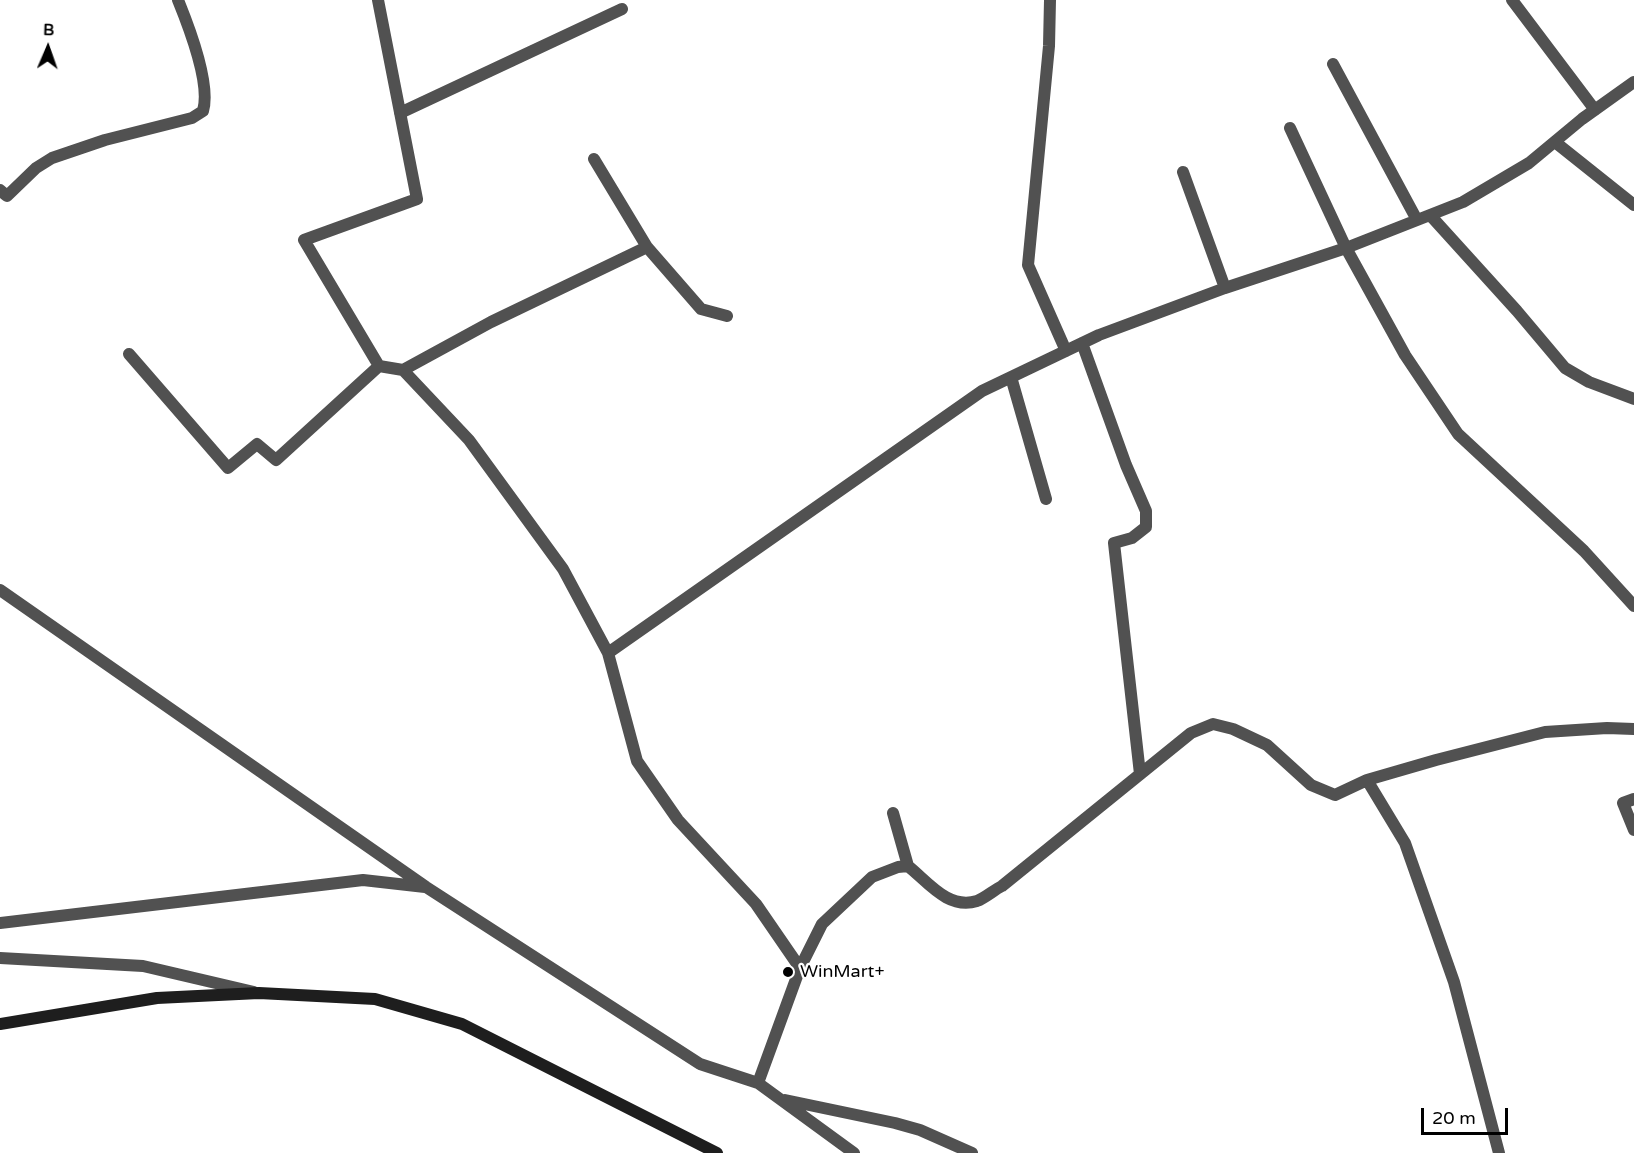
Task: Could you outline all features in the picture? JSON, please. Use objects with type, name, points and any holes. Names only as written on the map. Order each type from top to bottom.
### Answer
[{"type":"street","points":[[0,190],[7,196],[36,168],[52,158],[105,140],[192,118],[203,111],[207,99],[199,62],[178,0]]},
{"type":"street","points":[[378,0],[417,199],[304,240],[379,366],[403,370],[476,449],[563,570],[608,653],[637,761],[678,820],[756,904],[801,968]]},
{"type":"street","points":[[1050,0],[1049,46],[1028,266],[1066,351]]},
{"type":"street","points":[[1512,0],[1595,110]]},
{"type":"street","points":[[400,112],[622,9]]},
{"type":"street","points":[[1333,64],[1417,220]]},
{"type":"street","points":[[608,653],[982,392],[1082,343],[1225,288],[1346,248],[1463,202],[1529,163],[1634,82]]},
{"type":"street","points":[[1290,128],[1346,248],[1405,355],[1458,434],[1584,551],[1634,606]]},
{"type":"street","points":[[1555,142],[1634,205]]},
{"type":"street","points":[[594,159],[648,247],[701,309],[727,316]]},
{"type":"street","points":[[1183,172],[1225,288]]},
{"type":"street","points":[[1430,215],[1517,311],[1564,368],[1589,382],[1634,399]]},
{"type":"street","points":[[403,370],[491,322],[648,247]]},
{"type":"street","points":[[1082,343],[1126,465],[1146,511],[1146,527],[1132,538],[1114,543],[1140,774]]},
{"type":"street","points":[[129,354],[228,468],[256,444],[276,460],[379,366]]},
{"type":"street","points":[[1011,377],[1046,499]]},
{"type":"street","points":[[0,590],[426,887],[700,1064],[758,1083],[854,1153]]},
{"type":"street","points":[[893,813],[908,866],[940,895],[958,903],[978,901],[1002,886],[1191,733],[1213,724],[1233,729],[1267,746],[1311,785],[1323,792],[1335,795],[1367,780],[1545,732],[1607,728],[1634,729]]},
{"type":"street","points":[[1367,780],[1405,843],[1454,982],[1499,1153]]},
{"type":"street","points":[[1634,799],[1623,802],[1634,830]]},
{"type":"street","points":[[758,1083],[801,968],[822,924],[872,877],[898,867],[908,866]]},
{"type":"street","points":[[0,923],[363,880],[426,887]]},
{"type":"street","points":[[0,958],[143,966],[259,993]]},
{"type":"street","points":[[0,1024],[158,998],[259,993],[375,999],[462,1024],[717,1153]]},
{"type":"street","points":[[780,1100],[895,1123],[920,1130],[972,1153]]},
{"type":"place","name":"WinMart+","points":[[788,972]]}]
